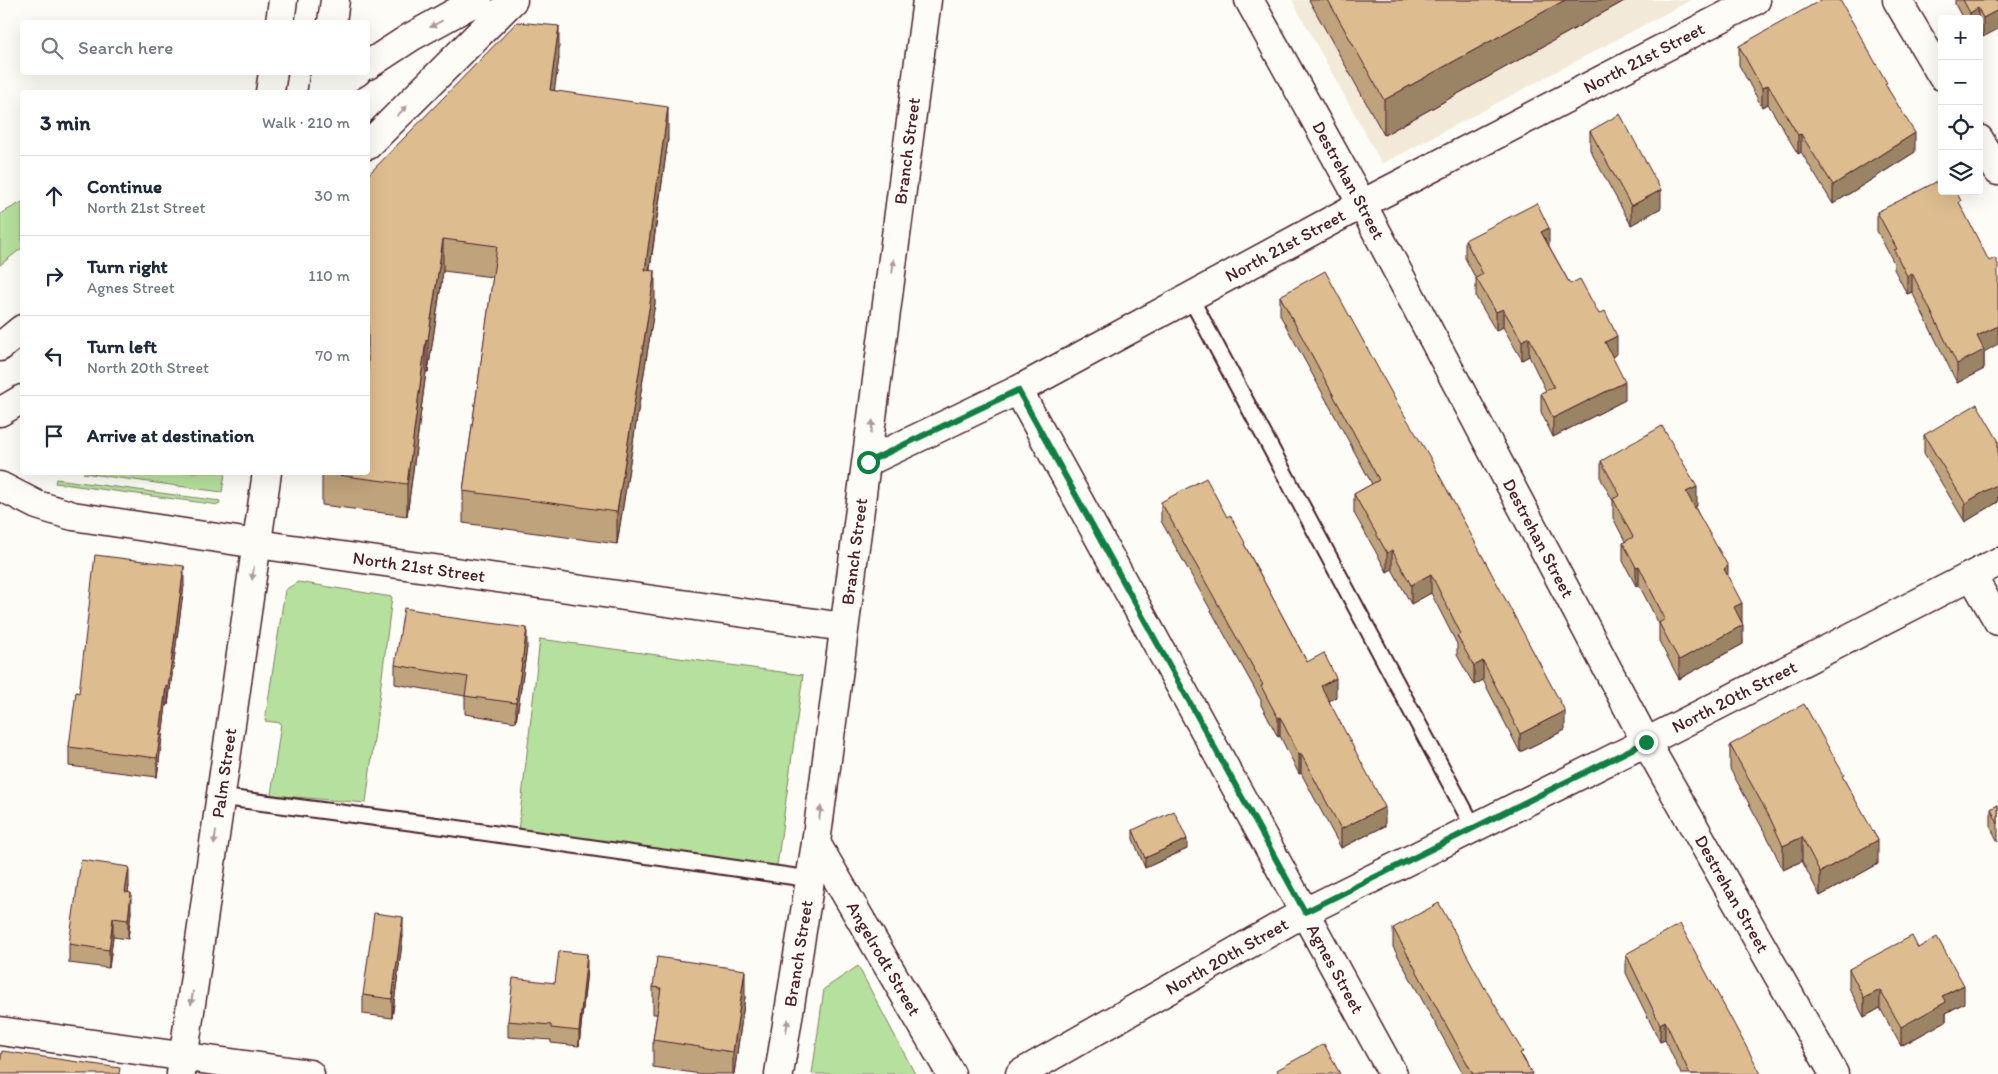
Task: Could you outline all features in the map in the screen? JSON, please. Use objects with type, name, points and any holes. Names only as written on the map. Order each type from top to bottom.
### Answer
[{"type":"street","points":[[280,20],[283,0]]},
{"type":"street","points":[[332,20],[335,0]]},
{"type":"street","points":[[370,65],[411,37],[478,0]]},
{"type":"street","points":[[370,143],[513,0]]},
{"type":"street","name":"Branch Street","points":[[779,1074],[816,843],[868,462],[927,0]]},
{"type":"street","name":"Destrehan Street","points":[[1250,0],[1362,204],[1646,742],[1834,1074]]},
{"type":"street","name":"North 21st Street","points":[[868,462],[1018,390],[1362,204],[1756,0]]},
{"type":"street","points":[[1897,0],[1938,69]]},
{"type":"street","points":[[270,90],[273,75]]},
{"type":"street","points":[[323,90],[325,75]]},
{"type":"street","points":[[326,90],[351,75]]},
{"type":"street","points":[[1983,146],[1998,171]]},
{"type":"street","points":[[0,348],[20,331]]},
{"type":"street","name":"Agnes Street","points":[[1018,390],[1393,1074]]},
{"type":"street","points":[[0,412],[20,400]]},
{"type":"street","name":"Palm Street","points":[[182,1066],[267,475]]},
{"type":"street","name":"North 21st Street","points":[[0,486],[37,505],[73,516],[844,627]]},
{"type":"street","name":"North 20th Street","points":[[1020,1074],[1305,912],[1646,742],[1998,562]]},
{"type":"street","points":[[1972,576],[1998,621]]},
{"type":"street","name":"Angelrodt Street","points":[[816,843],[951,1074]]},
{"type":"street","points":[[0,1030],[182,1066],[310,1074]]},
{"type":"lane","points":[[1190,297],[1474,828]]},
{"type":"lane","points":[[220,797],[440,826],[810,879]]},
{"type":"shaded area","points":[[1292,0],[1691,0],[1382,164]]},
{"type":"green space","points":[[20,203],[20,250],[0,265],[0,214]]},
{"type":"green space","points":[[98,475],[225,475],[222,492]]},
{"type":"green space","points":[[56,479],[220,501],[219,505],[55,483]]},
{"type":"green space","points":[[298,582],[392,597],[366,803],[271,795],[281,723],[265,721],[285,590]]},
{"type":"green space","points":[[540,639],[803,675],[777,866],[518,832]]},
{"type":"green space","points":[[858,966],[915,1074],[812,1074],[824,989]]},
{"type":"building","points":[[1328,0],[1565,0],[1384,100]]},
{"type":"building","points":[[1821,0],[1840,0],[1887,83],[1885,84],[1915,133],[1833,185],[1801,134],[1798,135],[1768,85],[1762,88],[1739,46]]},
{"type":"building","points":[[1963,0],[1998,0],[1998,10],[1983,18],[1978,8],[1970,13]]},
{"type":"building","points":[[517,22],[559,26],[550,90],[668,107],[645,270],[655,271],[617,512],[463,491],[497,246],[443,239],[428,340],[426,340],[407,484],[337,475],[370,475],[370,173]]},
{"type":"building","points":[[1620,114],[1661,190],[1631,206],[1590,131]]},
{"type":"building","points":[[1938,181],[1938,195],[1958,195],[1961,201],[1959,202],[1989,261],[1995,258],[1998,264],[1998,326],[1977,336],[1984,350],[1957,364],[1912,273],[1907,276],[1894,250],[1897,249],[1877,212]]},
{"type":"building","points":[[1537,203],[1549,228],[1541,232],[1570,284],[1580,279],[1599,314],[1605,311],[1617,336],[1605,342],[1625,382],[1553,418],[1541,393],[1554,387],[1529,337],[1522,341],[1503,309],[1496,312],[1476,278],[1483,274],[1465,240]]},
{"type":"building","points":[[1325,271],[1396,401],[1428,454],[1565,711],[1520,734],[1483,661],[1474,666],[1457,636],[1461,634],[1431,574],[1411,585],[1392,550],[1387,553],[1354,494],[1379,480],[1280,296]]},
{"type":"building","points":[[1977,404],[1998,440],[1998,484],[1965,503],[1924,435]]},
{"type":"building","points":[[1662,426],[1697,487],[1686,492],[1728,566],[1724,569],[1742,603],[1734,607],[1743,625],[1679,660],[1659,623],[1665,619],[1639,566],[1636,567],[1623,543],[1633,537],[1613,499],[1620,495],[1601,461]]},
{"type":"building","points":[[1206,478],[1227,517],[1230,515],[1307,662],[1324,653],[1336,678],[1321,686],[1385,807],[1341,829],[1280,717],[1278,718],[1261,686],[1263,685],[1161,502]]},
{"type":"building","points":[[95,555],[184,566],[157,758],[69,747],[76,692],[79,693]]},
{"type":"building","points":[[404,608],[439,614],[439,616],[527,628],[516,703],[465,696],[468,677],[395,665]]},
{"type":"building","points":[[1804,704],[1878,840],[1820,872],[1802,837],[1783,846],[1730,745]]},
{"type":"building","points":[[1998,805],[1998,824],[1991,809]]},
{"type":"building","points":[[1174,811],[1187,839],[1145,858],[1133,830]]},
{"type":"building","points":[[81,860],[129,867],[125,892],[131,893],[128,920],[113,918],[109,950],[69,944]]},
{"type":"building","points":[[1439,903],[1483,985],[1523,1052],[1520,1053],[1532,1074],[1473,1074],[1393,928]]},
{"type":"building","points":[[374,913],[403,917],[392,999],[363,995]]},
{"type":"building","points":[[1680,924],[1761,1074],[1690,1074],[1665,1021],[1660,1024],[1626,954]]},
{"type":"building","points":[[1912,936],[1918,948],[1937,937],[1964,985],[1942,996],[1946,1002],[1901,1027],[1880,990],[1864,998],[1849,969]]},
{"type":"building","points":[[559,951],[587,954],[579,1031],[551,1028],[551,1025],[508,1021],[513,978],[555,983]]},
{"type":"building","points":[[657,957],[745,970],[733,1052],[653,1040],[661,988],[653,987]]},
{"type":"building","points":[[1324,1044],[1340,1074],[1279,1074],[1277,1070]]},
{"type":"building","points":[[2,1051],[120,1068],[119,1074],[0,1074]]},
{"type":"route","points":[[868,462],[1018,390],[1305,912],[1646,742]]}]
